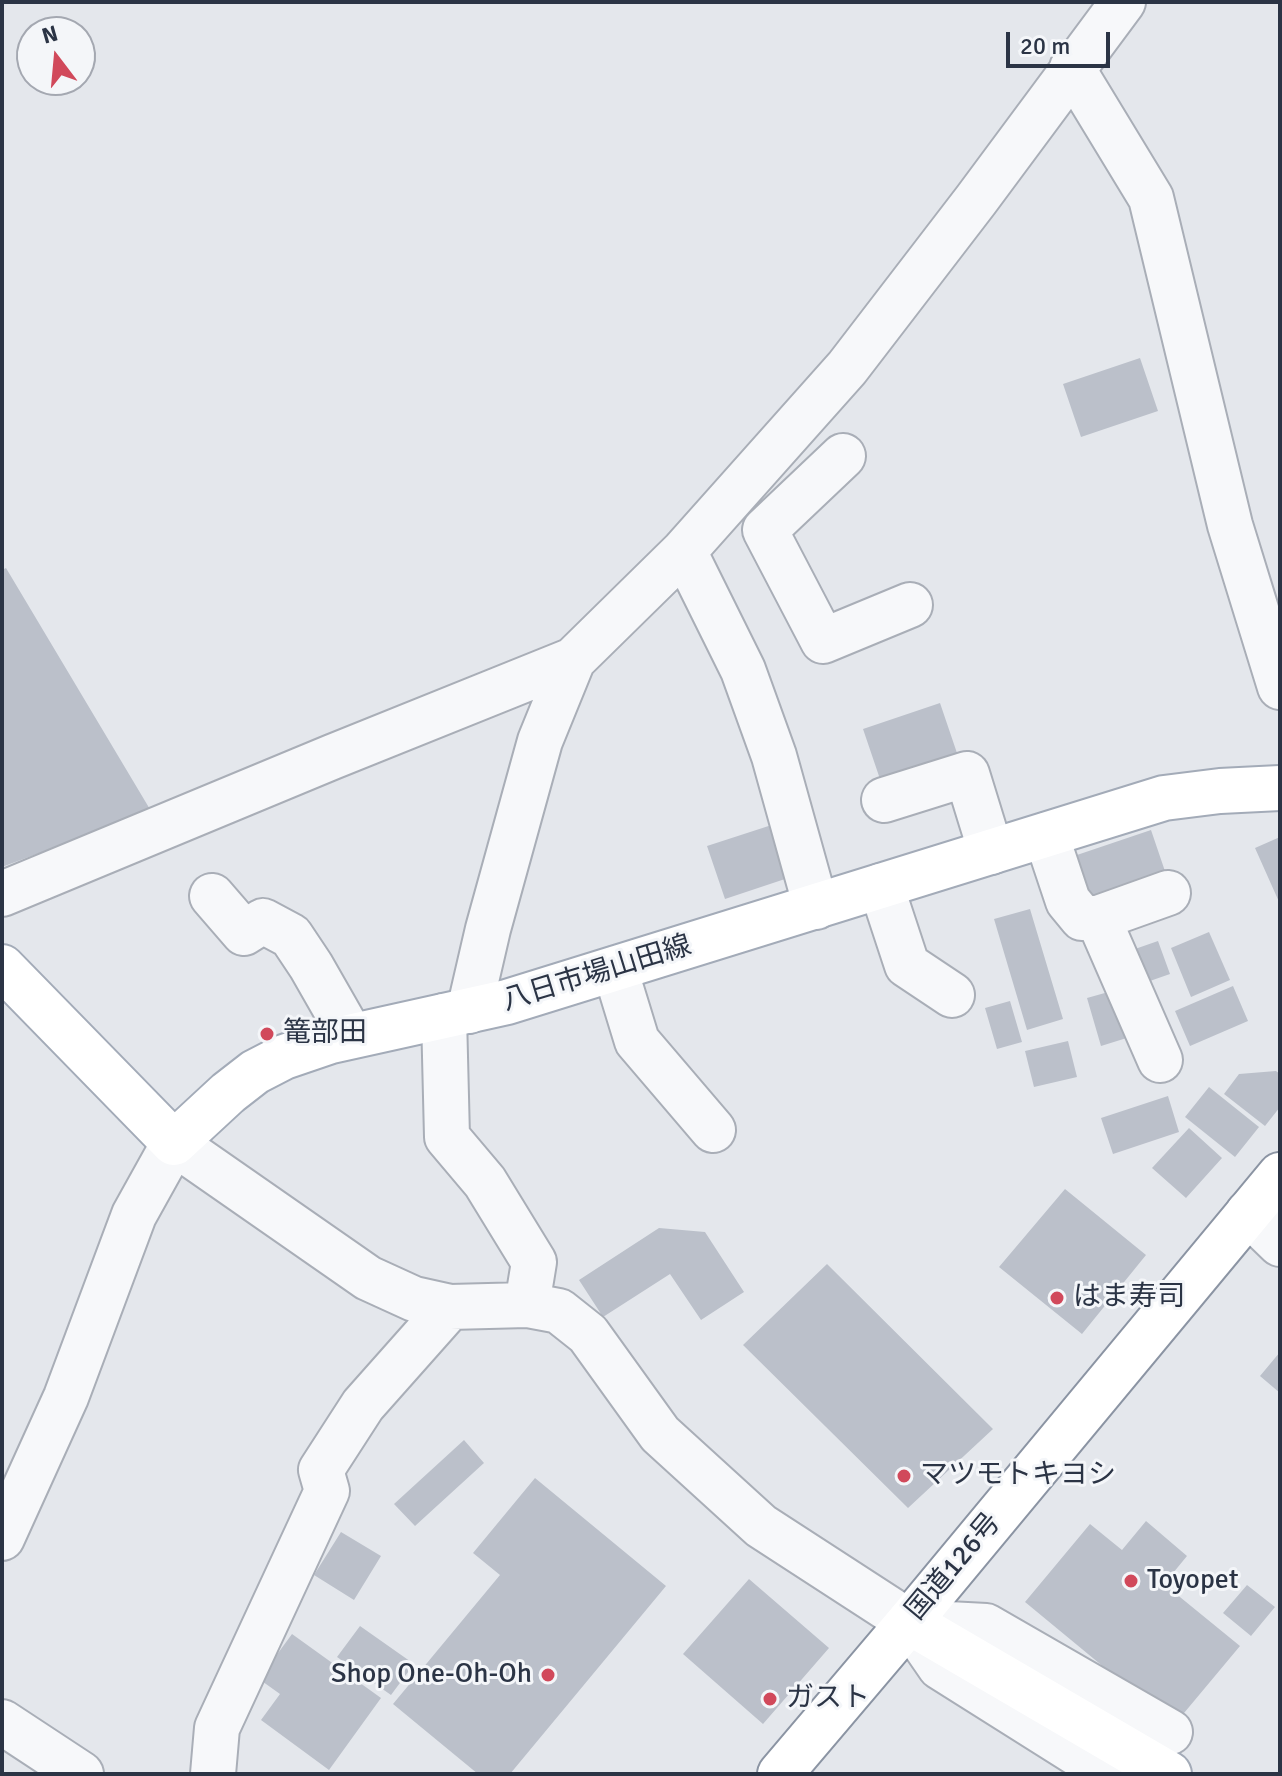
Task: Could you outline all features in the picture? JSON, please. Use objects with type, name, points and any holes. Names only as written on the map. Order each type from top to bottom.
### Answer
[{"type":"main road","name":"八日市場山田線","points":[[174,1143],[255,1072],[284,1057],[331,1041],[507,1002],[1164,798],[1280,788]]},
{"type":"main road","points":[[2,967],[174,1143]]},
{"type":"main road","name":"国道126号","points":[[780,1774],[1280,1175]]},
{"type":"main road","points":[[909,1622],[1169,1753]]},
{"type":"street","points":[[2,894],[573,660],[684,551],[847,368],[1123,2]]},
{"type":"street","points":[[1072,68],[1151,198],[1230,525],[1280,687]]},
{"type":"street","points":[[843,456],[765,530],[823,641],[910,605]]},
{"type":"street","points":[[766,459],[806,491]]},
{"type":"street","points":[[684,551],[743,670],[774,756],[816,907]]},
{"type":"street","points":[[527,1305],[534,1262],[485,1182],[447,1137],[457,1013],[488,929],[540,741],[573,660]]},
{"type":"street","points":[[884,800],[967,774],[991,852]]},
{"type":"street","points":[[1046,835],[1068,901],[1082,918],[1098,918],[1168,893]]},
{"type":"street","points":[[881,886],[907,965],[952,995]]},
{"type":"street","points":[[212,896],[244,933],[263,921],[291,936],[351,1036]]},
{"type":"street","points":[[1098,918],[1160,1060]]},
{"type":"street","points":[[615,969],[637,1041],[713,1130]]},
{"type":"street","points":[[2,1538],[66,1397],[134,1215],[174,1143],[368,1278],[414,1299],[450,1307],[527,1305],[559,1311],[588,1334],[660,1434],[761,1526],[909,1622],[940,1667],[1086,1768]]},
{"type":"street","points":[[1248,1213],[1280,1244]]},
{"type":"street","points":[[213,1774],[217,1728],[327,1491],[321,1470],[363,1405],[450,1307]]},
{"type":"street","points":[[2,1722],[81,1774]]},
{"type":"building","points":[[1140,358],[1158,411],[1081,437],[1063,384]]},
{"type":"building","points":[[6,568],[151,811],[2,867],[2,570]]},
{"type":"building","points":[[940,703],[958,756],[881,782],[863,729]]},
{"type":"building","points":[[784,821],[803,873],[725,899],[707,846]]},
{"type":"building","points":[[1151,830],[1169,883],[1092,909],[1074,856]]},
{"type":"building","points":[[1280,837],[1280,904],[1255,848]]},
{"type":"building","points":[[1030,909],[1063,1019],[1027,1030],[994,919]]},
{"type":"building","points":[[1209,932],[1230,980],[1191,997],[1171,948]]},
{"type":"building","points":[[1158,941],[1170,974],[1147,982],[1135,949]]},
{"type":"building","points":[[1233,986],[1248,1021],[1190,1046],[1175,1011]]},
{"type":"building","points":[[1119,989],[1133,1036],[1101,1046],[1087,998]]},
{"type":"building","points":[[1010,1001],[1022,1042],[997,1049],[985,1008]]},
{"type":"building","points":[[1068,1041],[1077,1077],[1034,1087],[1025,1051]]},
{"type":"building","points":[[1276,1071],[1280,1074],[1280,1107],[1265,1126],[1224,1094],[1239,1074]]},
{"type":"building","points":[[1209,1087],[1259,1127],[1235,1157],[1185,1117]]},
{"type":"building","points":[[1168,1096],[1179,1132],[1113,1154],[1101,1118]]},
{"type":"building","points":[[1189,1128],[1222,1158],[1186,1198],[1152,1168]]},
{"type":"building","points":[[1065,1189],[1146,1255],[1082,1334],[999,1267]]},
{"type":"building","points":[[659,1228],[705,1232],[744,1292],[701,1320],[670,1274],[603,1317],[579,1280]]},
{"type":"building","points":[[827,1264],[993,1429],[908,1508],[743,1345]]},
{"type":"building","points":[[1280,1352],[1280,1393],[1260,1376]]},
{"type":"building","points":[[464,1440],[484,1463],[415,1526],[394,1504]]},
{"type":"building","points":[[535,1478],[666,1586],[510,1774],[478,1774],[393,1704],[500,1575],[473,1553]]},
{"type":"building","points":[[1146,1521],[1187,1556],[1164,1584],[1240,1646],[1174,1725],[1025,1602],[1090,1524],[1122,1550]]},
{"type":"building","points":[[341,1532],[381,1556],[354,1600],[314,1575]]},
{"type":"building","points":[[749,1579],[829,1648],[763,1724],[683,1654]]},
{"type":"building","points":[[1247,1585],[1275,1607],[1251,1636],[1223,1613]]},
{"type":"building","points":[[360,1626],[414,1664],[391,1695],[337,1657]]},
{"type":"building","points":[[292,1634],[381,1698],[329,1770],[261,1720],[280,1694],[259,1679]]},
{"type":"place","name":"篭部田","points":[[267,1034]]},
{"type":"place","name":"はま寿司","points":[[1057,1298]]},
{"type":"place","name":"マツモトキヨシ","points":[[904,1476]]},
{"type":"place","name":"Toyopet","points":[[1131,1581]]},
{"type":"place","name":"Shop One-Oh-Oh","points":[[548,1675]]},
{"type":"place","name":"ガスト","points":[[770,1699]]}]
